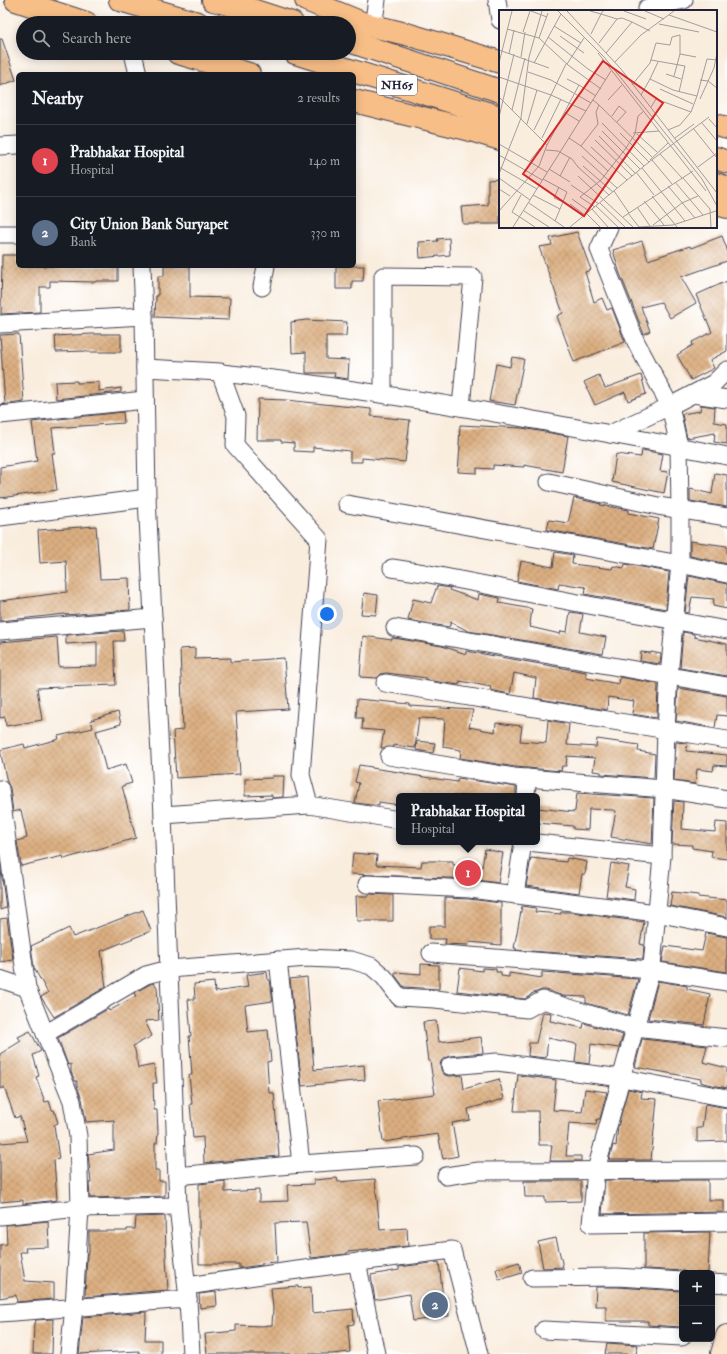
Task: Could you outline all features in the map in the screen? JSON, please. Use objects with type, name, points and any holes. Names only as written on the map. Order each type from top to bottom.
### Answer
[{"type":"main road","points":[[16,0],[65,16]]},
{"type":"main road","points":[[120,0],[173,16]]},
{"type":"main road","points":[[213,0],[270,16]]},
{"type":"main road","points":[[306,0],[345,16]]},
{"type":"main road","points":[[356,20],[499,62]]},
{"type":"main road","name":"NH65","points":[[356,43],[499,91]]},
{"type":"main road","points":[[201,60],[242,72]]},
{"type":"main road","name":"NH65","points":[[317,60],[356,72]]},
{"type":"main road","name":"NH65","points":[[356,72],[499,117]]},
{"type":"main road","points":[[356,102],[499,139]]},
{"type":"main road","points":[[717,125],[727,128]]},
{"type":"main road","points":[[717,158],[727,162]]},
{"type":"main road","points":[[717,184],[727,188]]},
{"type":"main road","points":[[717,204],[727,208]]},
{"type":"street","points":[[373,26],[378,0]]},
{"type":"street","points":[[498,0],[499,10]]},
{"type":"street","points":[[646,6],[684,0]]},
{"type":"street","points":[[135,60],[138,72]]},
{"type":"street","points":[[0,146],[16,144]]},
{"type":"street","points":[[609,228],[599,249],[636,342],[670,406],[679,446],[680,564],[669,675],[662,856],[651,970],[596,1170],[591,1224],[727,1222]]},
{"type":"street","points":[[0,234],[16,234]]},
{"type":"street","points":[[142,268],[147,498],[163,815],[178,1206],[187,1293],[191,1354]]},
{"type":"street","points":[[262,287],[266,268]]},
{"type":"street","points":[[383,394],[384,276],[474,277],[461,407]]},
{"type":"street","points":[[0,324],[144,316]]},
{"type":"street","points":[[145,368],[220,372],[221,374],[268,378],[383,394],[679,446],[727,456]]},
{"type":"street","points":[[610,434],[670,406],[714,383],[727,370]]},
{"type":"street","points":[[221,374],[236,416],[235,445],[319,539],[301,776],[309,805]]},
{"type":"street","points":[[693,394],[727,399]]},
{"type":"street","points":[[0,415],[145,400]]},
{"type":"street","points":[[549,482],[658,506],[727,517]]},
{"type":"street","points":[[0,517],[147,498]]},
{"type":"street","points":[[347,504],[680,564],[727,574]]},
{"type":"street","points":[[392,568],[727,630]]},
{"type":"street","points":[[0,631],[153,618]]},
{"type":"street","points":[[394,628],[727,686]]},
{"type":"street","points":[[385,683],[727,740]]},
{"type":"street","points":[[389,756],[514,777],[664,789],[727,799]]},
{"type":"street","points":[[526,793],[527,778]]},
{"type":"street","points":[[0,789],[27,988],[72,1101],[78,1136],[80,1208],[74,1307],[69,1354]]},
{"type":"street","points":[[163,815],[309,805],[396,820]]},
{"type":"street","points":[[540,843],[662,856]]},
{"type":"street","points":[[515,895],[523,845]]},
{"type":"street","points":[[367,884],[470,889],[656,913],[727,927]]},
{"type":"street","points":[[431,953],[651,970],[727,982]]},
{"type":"street","points":[[46,1034],[146,975],[169,970],[306,958],[351,960],[370,966],[384,977],[399,997],[435,999],[527,1009],[543,1000],[635,1028],[727,1038]]},
{"type":"street","points":[[278,960],[301,1164]]},
{"type":"street","points":[[0,979],[27,988]]},
{"type":"street","points":[[450,1066],[497,1062],[622,1078],[727,1098]]},
{"type":"street","points":[[177,1176],[301,1164],[416,1156]]},
{"type":"street","points":[[446,1176],[479,1170],[727,1170]]},
{"type":"street","points":[[0,1216],[80,1208],[178,1206]]},
{"type":"street","points":[[0,1313],[74,1307],[187,1293],[357,1262],[452,1250],[478,1354]]},
{"type":"street","points":[[357,1262],[376,1354]]},
{"type":"street","points":[[532,1278],[617,1277],[679,1281]]},
{"type":"street","points":[[715,1283],[727,1284]]},
{"type":"street","points":[[544,1330],[679,1337]]},
{"type":"building","points":[[0,39],[2,39],[16,80],[0,86]]},
{"type":"building","points":[[499,179],[499,224],[463,224],[461,207],[488,205],[488,180]]},
{"type":"building","points":[[577,232],[591,270],[585,272],[594,302],[602,298],[607,310],[612,308],[625,342],[574,362],[557,316],[563,313],[539,247],[552,245],[550,238]]},
{"type":"building","points":[[722,236],[727,249],[727,261],[681,277],[696,303],[670,318],[661,302],[641,307],[650,331],[644,334],[619,271],[613,250],[642,241],[648,260],[690,246],[691,248]]},
{"type":"building","points":[[449,238],[450,255],[420,258],[419,242],[438,241],[437,239]]},
{"type":"building","points":[[2,255],[16,255],[16,268],[118,268],[118,281],[50,281],[50,287],[40,287],[40,312],[1,314]]},
{"type":"building","points":[[356,266],[364,266],[363,281],[352,281],[352,289],[336,289],[336,268],[356,268]]},
{"type":"building","points":[[164,268],[190,268],[190,297],[230,298],[229,320],[155,317],[156,296],[158,296],[158,276],[164,276]]},
{"type":"building","points":[[727,281],[727,351],[710,360],[714,368],[691,380],[677,355],[693,345],[692,342],[712,332],[696,295]]},
{"type":"building","points":[[306,320],[347,322],[346,336],[326,336],[326,359],[349,360],[348,379],[334,377],[335,373],[306,373],[306,352],[292,353],[291,322]]},
{"type":"building","points":[[19,334],[24,402],[0,405],[5,404],[0,335]]},
{"type":"building","points":[[121,334],[121,352],[56,352],[55,336]]},
{"type":"building","points":[[512,357],[524,359],[515,405],[489,401],[496,364],[510,367]]},
{"type":"building","points":[[599,375],[605,388],[641,375],[646,394],[628,401],[625,392],[595,405],[584,382]]},
{"type":"building","points":[[77,381],[77,383],[99,382],[99,391],[121,388],[121,392],[56,399],[55,382]]},
{"type":"building","points":[[258,399],[286,400],[371,409],[371,416],[410,420],[405,462],[362,458],[362,462],[350,462],[350,451],[313,447],[313,452],[294,451],[294,443],[281,442],[281,440],[257,440]]},
{"type":"building","points":[[701,405],[715,407],[714,422],[727,424],[727,444],[714,442],[715,433],[687,438],[682,414],[700,411]]},
{"type":"building","points":[[123,412],[124,423],[52,428],[55,453],[52,453],[57,490],[0,498],[0,467],[37,461],[32,422]]},
{"type":"building","points":[[460,425],[522,428],[568,436],[562,472],[524,465],[524,467],[493,465],[493,469],[477,468],[477,473],[458,472]]},
{"type":"building","points":[[642,450],[663,454],[660,471],[668,472],[664,493],[612,482],[616,454],[641,457]]},
{"type":"building","points":[[715,473],[727,475],[727,507],[690,501],[690,489],[712,494]]},
{"type":"building","points":[[574,498],[601,504],[600,505],[629,510],[628,513],[659,519],[653,549],[547,530],[549,520],[568,523]]},
{"type":"building","points":[[96,526],[100,579],[129,578],[130,610],[65,614],[0,621],[0,601],[67,592],[66,561],[40,563],[38,530]]},
{"type":"building","points":[[690,541],[727,546],[727,564],[690,556]]},
{"type":"building","points":[[555,552],[573,555],[572,564],[612,569],[613,566],[624,568],[625,564],[669,572],[666,609],[585,594],[585,587],[559,583],[558,589],[517,581],[521,561],[553,567]]},
{"type":"building","points":[[689,576],[727,584],[727,609],[713,606],[714,599],[692,597],[689,613],[685,612]]},
{"type":"building","points":[[437,586],[450,588],[449,590],[478,600],[479,594],[500,598],[499,603],[532,609],[530,627],[560,634],[561,631],[567,632],[570,612],[583,614],[580,632],[606,637],[603,654],[468,631],[451,622],[449,627],[408,620],[413,599],[431,603]]},
{"type":"building","points":[[364,593],[378,595],[376,615],[361,614]]},
{"type":"building","points":[[123,631],[124,641],[114,641],[116,685],[37,688],[42,720],[6,726],[5,717],[0,718],[0,642],[57,637],[59,667],[97,666],[97,642],[66,644],[66,635]]},
{"type":"building","points":[[683,632],[694,634],[694,637],[727,644],[727,676],[680,668]]},
{"type":"building","points":[[363,636],[392,640],[392,638],[400,639],[442,646],[466,654],[466,651],[586,672],[586,678],[619,684],[620,677],[658,684],[657,718],[632,714],[634,701],[608,697],[607,710],[534,698],[536,678],[514,673],[510,694],[490,690],[491,687],[460,681],[459,685],[426,680],[427,678],[386,673],[381,674],[377,678],[360,677]]},
{"type":"building","points":[[195,648],[195,659],[231,658],[231,662],[284,658],[288,709],[236,712],[240,774],[176,778],[173,731],[183,730],[180,649]]},
{"type":"building","points":[[641,652],[661,654],[660,664],[640,661]]},
{"type":"building","points":[[678,688],[727,696],[727,716],[717,715],[715,728],[676,721]]},
{"type":"building","points":[[357,699],[410,704],[410,706],[473,710],[469,727],[495,732],[496,723],[522,726],[520,741],[546,743],[548,720],[569,724],[567,745],[596,747],[597,739],[639,745],[638,751],[655,754],[654,778],[601,774],[601,772],[593,771],[595,758],[567,756],[566,766],[562,766],[561,771],[515,767],[460,758],[461,750],[443,747],[445,719],[419,718],[415,748],[394,745],[394,747],[381,748],[384,731],[362,729],[363,718],[356,718]]},
{"type":"building","points":[[118,712],[121,724],[96,731],[106,770],[126,764],[132,783],[122,786],[136,838],[64,859],[63,856],[21,866],[17,841],[27,838],[21,810],[13,812],[10,788],[7,782],[0,750],[24,744],[25,748],[59,739],[58,736],[93,728],[91,720]]},
{"type":"building","points":[[417,741],[435,743],[433,753],[416,750]]},
{"type":"building","points":[[676,742],[687,743],[686,751],[727,755],[727,766],[714,765],[713,771],[697,769],[695,784],[674,781]]},
{"type":"building","points":[[359,765],[457,782],[458,778],[516,787],[516,793],[396,793],[396,805],[379,802],[379,806],[355,803],[359,783],[355,782]]},
{"type":"building","points":[[272,776],[284,776],[283,797],[272,798],[272,795],[245,796],[245,779],[272,778]]},
{"type":"building","points":[[577,793],[654,798],[652,844],[611,837],[616,811],[613,810],[589,809],[588,830],[573,829],[573,826],[540,823],[540,808],[575,811]]},
{"type":"building","points":[[674,801],[683,802],[682,829],[715,832],[716,822],[727,823],[727,859],[711,857],[712,851],[692,848],[692,845],[672,844]]},
{"type":"building","points":[[485,849],[503,853],[498,883],[470,879],[351,874],[353,853],[377,855],[376,865],[421,867],[422,861],[453,861],[453,865],[482,867]]},
{"type":"building","points":[[531,858],[566,862],[567,858],[587,862],[585,874],[582,874],[579,893],[526,886]]},
{"type":"building","points":[[0,863],[6,908],[0,910]]},
{"type":"building","points":[[611,863],[629,866],[625,887],[635,889],[634,900],[606,896]]},
{"type":"building","points":[[672,892],[698,895],[698,897],[727,900],[727,917],[670,906]]},
{"type":"building","points":[[369,894],[393,895],[393,921],[357,921],[356,896],[369,896]]},
{"type":"building","points":[[445,898],[501,903],[501,945],[469,942],[468,945],[445,944],[446,939],[429,939],[429,926],[445,926]]},
{"type":"building","points":[[522,906],[536,908],[535,912],[561,914],[561,912],[571,912],[644,922],[640,944],[644,945],[643,959],[516,950],[516,948],[514,948]]},
{"type":"building","points":[[143,910],[151,931],[101,951],[106,987],[54,1017],[41,997],[48,993],[34,968],[31,946],[69,928],[73,937]]},
{"type":"building","points":[[7,918],[13,960],[0,962],[0,919]]},
{"type":"building","points":[[706,933],[727,937],[727,972],[662,962],[665,946],[702,951]]},
{"type":"building","points":[[421,964],[439,965],[439,989],[404,987],[395,975],[395,972],[421,974]]},
{"type":"building","points":[[460,968],[482,971],[482,968],[496,969],[496,972],[501,972],[501,976],[509,977],[509,973],[542,978],[542,972],[638,979],[628,1015],[586,1003],[586,997],[563,996],[546,990],[531,994],[525,999],[457,991]]},
{"type":"building","points":[[267,972],[268,980],[270,980],[273,1001],[245,1005],[248,1032],[268,1030],[271,1061],[267,1062],[269,1093],[274,1093],[279,1156],[204,1163],[203,1137],[193,1138],[190,1104],[192,1104],[189,1075],[192,1075],[188,999],[195,999],[194,984],[214,982],[215,992],[248,987],[246,975]]},
{"type":"building","points":[[307,977],[314,1070],[364,1065],[365,1080],[302,1086],[290,979]]},
{"type":"building","points":[[658,981],[687,986],[687,989],[710,994],[704,1025],[648,1019]]},
{"type":"building","points":[[154,983],[157,987],[159,1020],[145,1021],[152,1036],[133,1046],[138,1068],[154,1065],[157,1083],[153,1083],[154,1110],[157,1110],[158,1133],[157,1143],[155,1143],[155,1170],[159,1170],[159,1181],[165,1181],[165,1196],[90,1198],[89,1183],[91,1183],[88,1154],[114,1150],[114,1120],[86,1122],[77,1081],[75,1081],[71,1072],[71,1064],[68,1065],[58,1038],[108,1009],[109,1011],[136,996],[134,993]]},
{"type":"building","points":[[543,1012],[551,1013],[550,1021],[583,1028],[584,1023],[623,1035],[619,1048],[591,1044],[589,1064],[575,1062],[577,1044],[548,1038],[546,1058],[528,1056],[529,1043],[536,1043]]},
{"type":"building","points":[[436,1021],[439,1042],[481,1037],[483,1053],[449,1056],[441,1061],[440,1066],[442,1072],[445,1075],[450,1076],[462,1075],[464,1089],[499,1079],[504,1099],[468,1109],[470,1120],[452,1123],[458,1156],[443,1159],[438,1134],[383,1142],[378,1101],[435,1094],[430,1061],[428,1061],[423,1022]]},
{"type":"building","points":[[30,1031],[41,1051],[33,1055],[39,1076],[36,1077],[45,1102],[49,1101],[52,1110],[54,1110],[58,1123],[54,1125],[59,1159],[54,1160],[57,1200],[23,1204],[23,1200],[0,1202],[0,1143],[27,1141],[20,1116],[15,1118],[4,1087],[0,1089],[0,1054],[21,1041],[18,1037]]},
{"type":"building","points":[[642,1039],[707,1046],[703,1062],[727,1068],[727,1088],[701,1082],[701,1079],[635,1067]]},
{"type":"building","points":[[518,1075],[556,1080],[553,1110],[582,1112],[585,1089],[607,1092],[600,1119],[597,1119],[596,1125],[569,1123],[566,1156],[581,1156],[581,1161],[550,1161],[552,1145],[539,1145],[538,1111],[514,1111]]},
{"type":"building","points":[[628,1089],[642,1092],[641,1098],[657,1099],[651,1160],[609,1160],[613,1145],[616,1146],[618,1126]]},
{"type":"building","points":[[705,1104],[727,1108],[727,1141],[697,1142],[697,1128],[702,1128]]},
{"type":"building","points":[[337,1178],[338,1182],[375,1179],[380,1230],[407,1228],[408,1246],[347,1252],[347,1254],[311,1258],[306,1222],[275,1223],[277,1262],[262,1263],[262,1265],[239,1268],[239,1264],[199,1264],[199,1184],[225,1181],[225,1192],[259,1190],[259,1202],[288,1201],[287,1185],[314,1184],[314,1180]]},
{"type":"building","points":[[605,1180],[708,1180],[708,1200],[724,1200],[724,1212],[602,1214]]},
{"type":"building","points":[[524,1181],[581,1181],[581,1201],[545,1202],[545,1197],[525,1197]]},
{"type":"building","points":[[165,1216],[168,1290],[85,1297],[87,1253],[89,1253],[89,1231],[127,1231],[127,1229],[135,1229],[136,1217]]},
{"type":"building","points":[[48,1221],[49,1247],[25,1248],[26,1252],[20,1252],[25,1281],[54,1283],[54,1299],[17,1302],[16,1295],[0,1298],[0,1245],[7,1244],[6,1225]]},
{"type":"building","points":[[710,1232],[708,1270],[679,1271],[644,1269],[644,1233]]},
{"type":"building","points":[[556,1238],[563,1267],[543,1268],[538,1242]]},
{"type":"building","points":[[439,1262],[443,1298],[447,1297],[449,1316],[413,1321],[409,1294],[375,1300],[371,1275],[399,1270],[399,1267]]},
{"type":"building","points":[[519,1262],[522,1273],[499,1280],[496,1269]]},
{"type":"building","points":[[298,1286],[298,1288],[311,1287],[312,1313],[353,1309],[354,1324],[348,1325],[350,1352],[332,1354],[207,1354],[205,1334],[236,1331],[236,1325],[272,1325],[273,1308],[271,1288]]},
{"type":"building","points":[[596,1287],[679,1291],[679,1327],[648,1325],[648,1321],[606,1321],[606,1306],[595,1306]]},
{"type":"building","points":[[216,1292],[217,1306],[200,1308],[199,1294]]},
{"type":"building","points":[[146,1312],[145,1340],[161,1340],[161,1354],[139,1354],[139,1351],[79,1354],[83,1317]]},
{"type":"building","points":[[53,1319],[52,1354],[33,1354],[34,1323],[35,1324],[36,1320]]},
{"type":"building","points":[[607,1343],[638,1345],[636,1354],[605,1354]]},
{"type":"place","name":"Prabhakar Hospital","points":[[468,873]]},
{"type":"place","name":"City Union Bank Suryapet","points":[[435,1305]]}]
